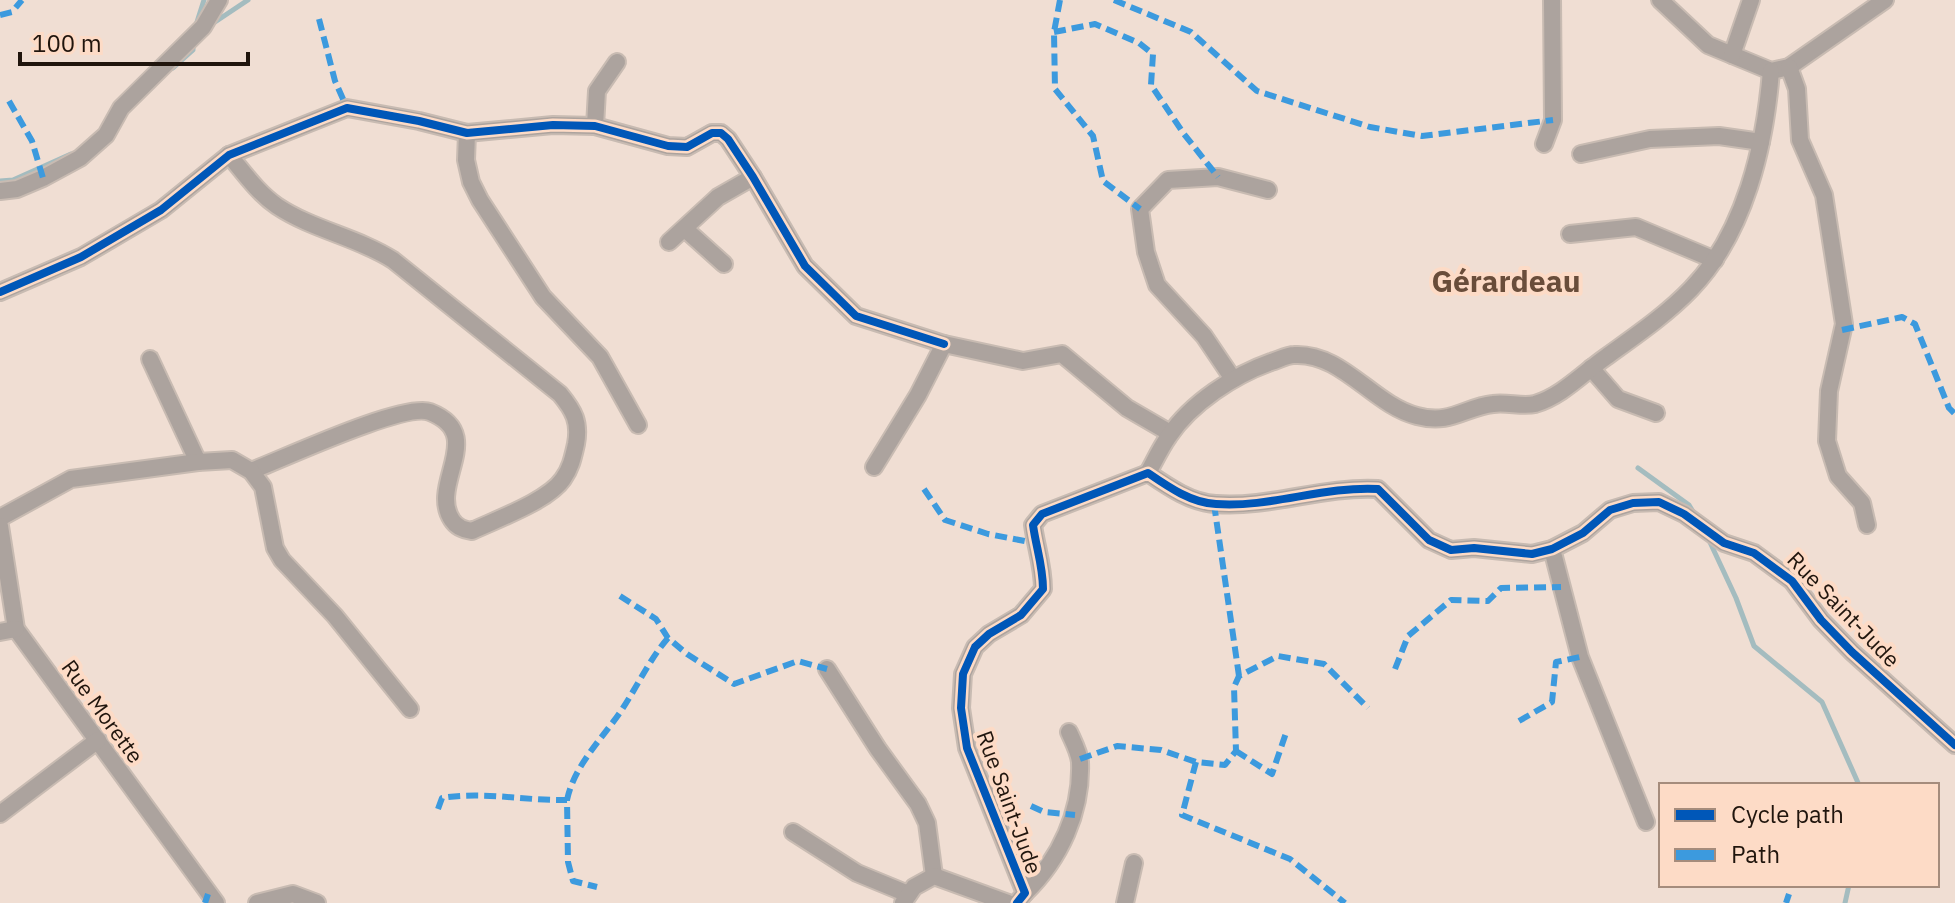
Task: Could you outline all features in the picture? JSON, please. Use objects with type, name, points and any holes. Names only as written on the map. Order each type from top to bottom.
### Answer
[{"type":"street","points":[[0,191],[17,189],[80,158],[106,135],[121,108],[203,27],[219,0]]},
{"type":"street","points":[[1544,144],[1553,120],[1552,0]]},
{"type":"street","points":[[1660,0],[1708,45],[1771,71],[1789,67],[1885,0]]},
{"type":"street","points":[[1732,55],[1751,0]]},
{"type":"street","points":[[595,126],[597,91],[617,62]]},
{"type":"street","points":[[1789,67],[1797,89],[1800,140],[1824,195],[1844,324],[1829,391],[1827,441],[1838,476],[1862,503],[1867,525]]},
{"type":"street","points":[[1148,473],[1170,433],[1210,394],[1233,379],[1293,355],[1320,358],[1416,416],[1443,419],[1489,404],[1511,402],[1532,405],[1554,396],[1644,329],[1691,289],[1715,260],[1738,215],[1761,142],[1771,71]]},
{"type":"street","points":[[0,292],[81,257],[161,210],[229,155],[347,108],[467,133],[553,125],[595,126],[668,146],[687,147],[712,133],[721,133],[753,177],[805,266],[856,316],[944,344],[1023,361],[1062,354],[1127,408],[1170,433]]},
{"type":"street","points":[[467,133],[466,160],[471,182],[480,200],[543,297],[600,357],[638,425]]},
{"type":"street","points":[[1581,154],[1650,139],[1719,136],[1761,142]]},
{"type":"street","points":[[229,155],[261,193],[278,206],[393,260],[560,394],[575,412],[578,431],[572,464],[556,487],[472,531],[456,525],[447,510],[445,499],[455,458],[456,438],[444,421],[430,412],[396,414],[251,471]]},
{"type":"street","points":[[669,242],[718,197],[753,177]]},
{"type":"street","points":[[1233,379],[1204,336],[1157,285],[1146,252],[1140,209],[1168,180],[1218,177],[1268,190]]},
{"type":"street","points":[[1570,234],[1636,227],[1715,260]]},
{"type":"street","points":[[685,229],[724,264]]},
{"type":"street","points":[[874,467],[918,395],[944,344]]},
{"type":"street","points":[[150,359],[198,462]]},
{"type":"street","points":[[1591,368],[1618,399],[1656,413]]},
{"type":"street","points":[[0,518],[71,479],[232,460],[251,471],[263,487],[275,548],[282,560],[335,616],[410,709]]},
{"type":"street","name":"Rue Saint-Jude","points":[[1021,898],[967,748],[961,708],[963,674],[975,647],[989,634],[1021,615],[1043,589],[1043,564],[1035,543],[1033,525],[1042,514],[1148,473],[1171,489],[1214,504],[1296,497],[1351,488],[1378,489],[1429,540],[1451,550],[1474,548],[1532,554],[1552,549],[1583,533],[1610,510],[1633,503],[1659,502],[1684,514],[1724,543],[1754,553],[1792,581],[1821,620],[1852,652],[1955,745]]},
{"type":"street","name":"Rue Morette","points":[[0,526],[8,630],[98,740],[216,903]]},
{"type":"street","points":[[1552,549],[1580,657],[1646,822]]},
{"type":"street","points":[[793,832],[857,873],[906,898],[914,887],[934,876],[927,823],[918,804],[862,726],[827,669]]},
{"type":"street","points":[[1021,898],[1046,873],[1075,815],[1080,759],[1069,732]]},
{"type":"street","points":[[0,814],[98,740]]},
{"type":"street","points":[[1125,903],[1134,863]]},
{"type":"street","name":"Rue Saint-Jude","points":[[934,876],[1008,903]]},
{"type":"street","points":[[257,903],[293,894],[317,903]]},
{"type":"waterway","points":[[197,22],[204,0]]},
{"type":"waterway","points":[[209,26],[248,0]]},
{"type":"waterway","points":[[173,68],[193,50],[193,43]]},
{"type":"waterway","points":[[0,181],[13,180],[71,154]]},
{"type":"waterway","points":[[1638,468],[1689,505],[1695,515]]},
{"type":"waterway","points":[[1708,538],[1754,646],[1822,702],[1858,783]]},
{"type":"waterway","points":[[1845,903],[1849,887]]},
{"type":"marked path","points":[[0,15],[12,12],[22,0]]},
{"type":"marked path","points":[[1060,0],[1054,32],[1055,89],[1093,136],[1103,181],[1140,209]]},
{"type":"marked path","points":[[1114,0],[1191,32],[1257,91],[1370,127],[1422,136],[1553,120]]},
{"type":"marked path","points":[[319,19],[335,81],[347,108]]},
{"type":"marked path","points":[[1054,32],[1095,24],[1139,43],[1153,54],[1151,85],[1218,177]]},
{"type":"marked path","points":[[9,101],[32,141],[43,178]]},
{"type":"marked path","points":[[1842,330],[1902,317],[1915,324],[1949,408],[1955,414]]},
{"type":"marked path","points":[[924,489],[945,520],[988,534],[1035,543]]},
{"type":"marked path","points":[[1214,504],[1239,676]]},
{"type":"marked path","points":[[1395,669],[1408,636],[1451,600],[1488,601],[1501,588],[1561,587]]},
{"type":"marked path","points":[[620,596],[656,619],[668,638],[687,654],[734,684],[798,661],[827,669]]},
{"type":"marked path","points":[[567,800],[582,765],[668,638]]},
{"type":"marked path","points":[[1080,759],[1117,746],[1161,750],[1196,762],[1225,765],[1236,751],[1234,687],[1239,676],[1278,656],[1324,664],[1368,708]]},
{"type":"marked path","points":[[1519,721],[1552,702],[1556,662],[1580,657]]},
{"type":"marked path","points":[[1236,751],[1272,774],[1287,730]]},
{"type":"marked path","points":[[1196,762],[1182,815],[1290,859],[1345,903]]},
{"type":"marked path","points":[[438,809],[442,798],[458,796],[567,800],[568,862],[573,881],[597,887]]},
{"type":"marked path","points":[[1031,806],[1044,812],[1075,815]]},
{"type":"marked path","points":[[205,903],[208,894]]},
{"type":"marked path","points":[[1786,903],[1789,894]]},
{"type":"cycle path","points":[[0,292],[81,257],[161,210],[229,155],[347,108],[467,133],[553,125],[595,126],[668,146],[687,147],[712,133],[721,133],[753,177],[805,266],[856,316],[944,344]]},
{"type":"cycle path","points":[[1017,903],[1025,893],[967,748],[961,708],[963,674],[975,647],[989,634],[1021,615],[1043,589],[1033,525],[1042,514],[1148,473],[1189,497],[1216,504],[1256,503],[1337,491],[1378,489],[1429,540],[1451,550],[1474,548],[1532,554],[1552,549],[1583,533],[1610,510],[1633,503],[1659,502],[1684,514],[1724,543],[1754,553],[1792,581],[1821,620],[1852,652],[1955,745]]},
{"type":"district","name":"Gérardeau","points":[[1506,280]]}]
